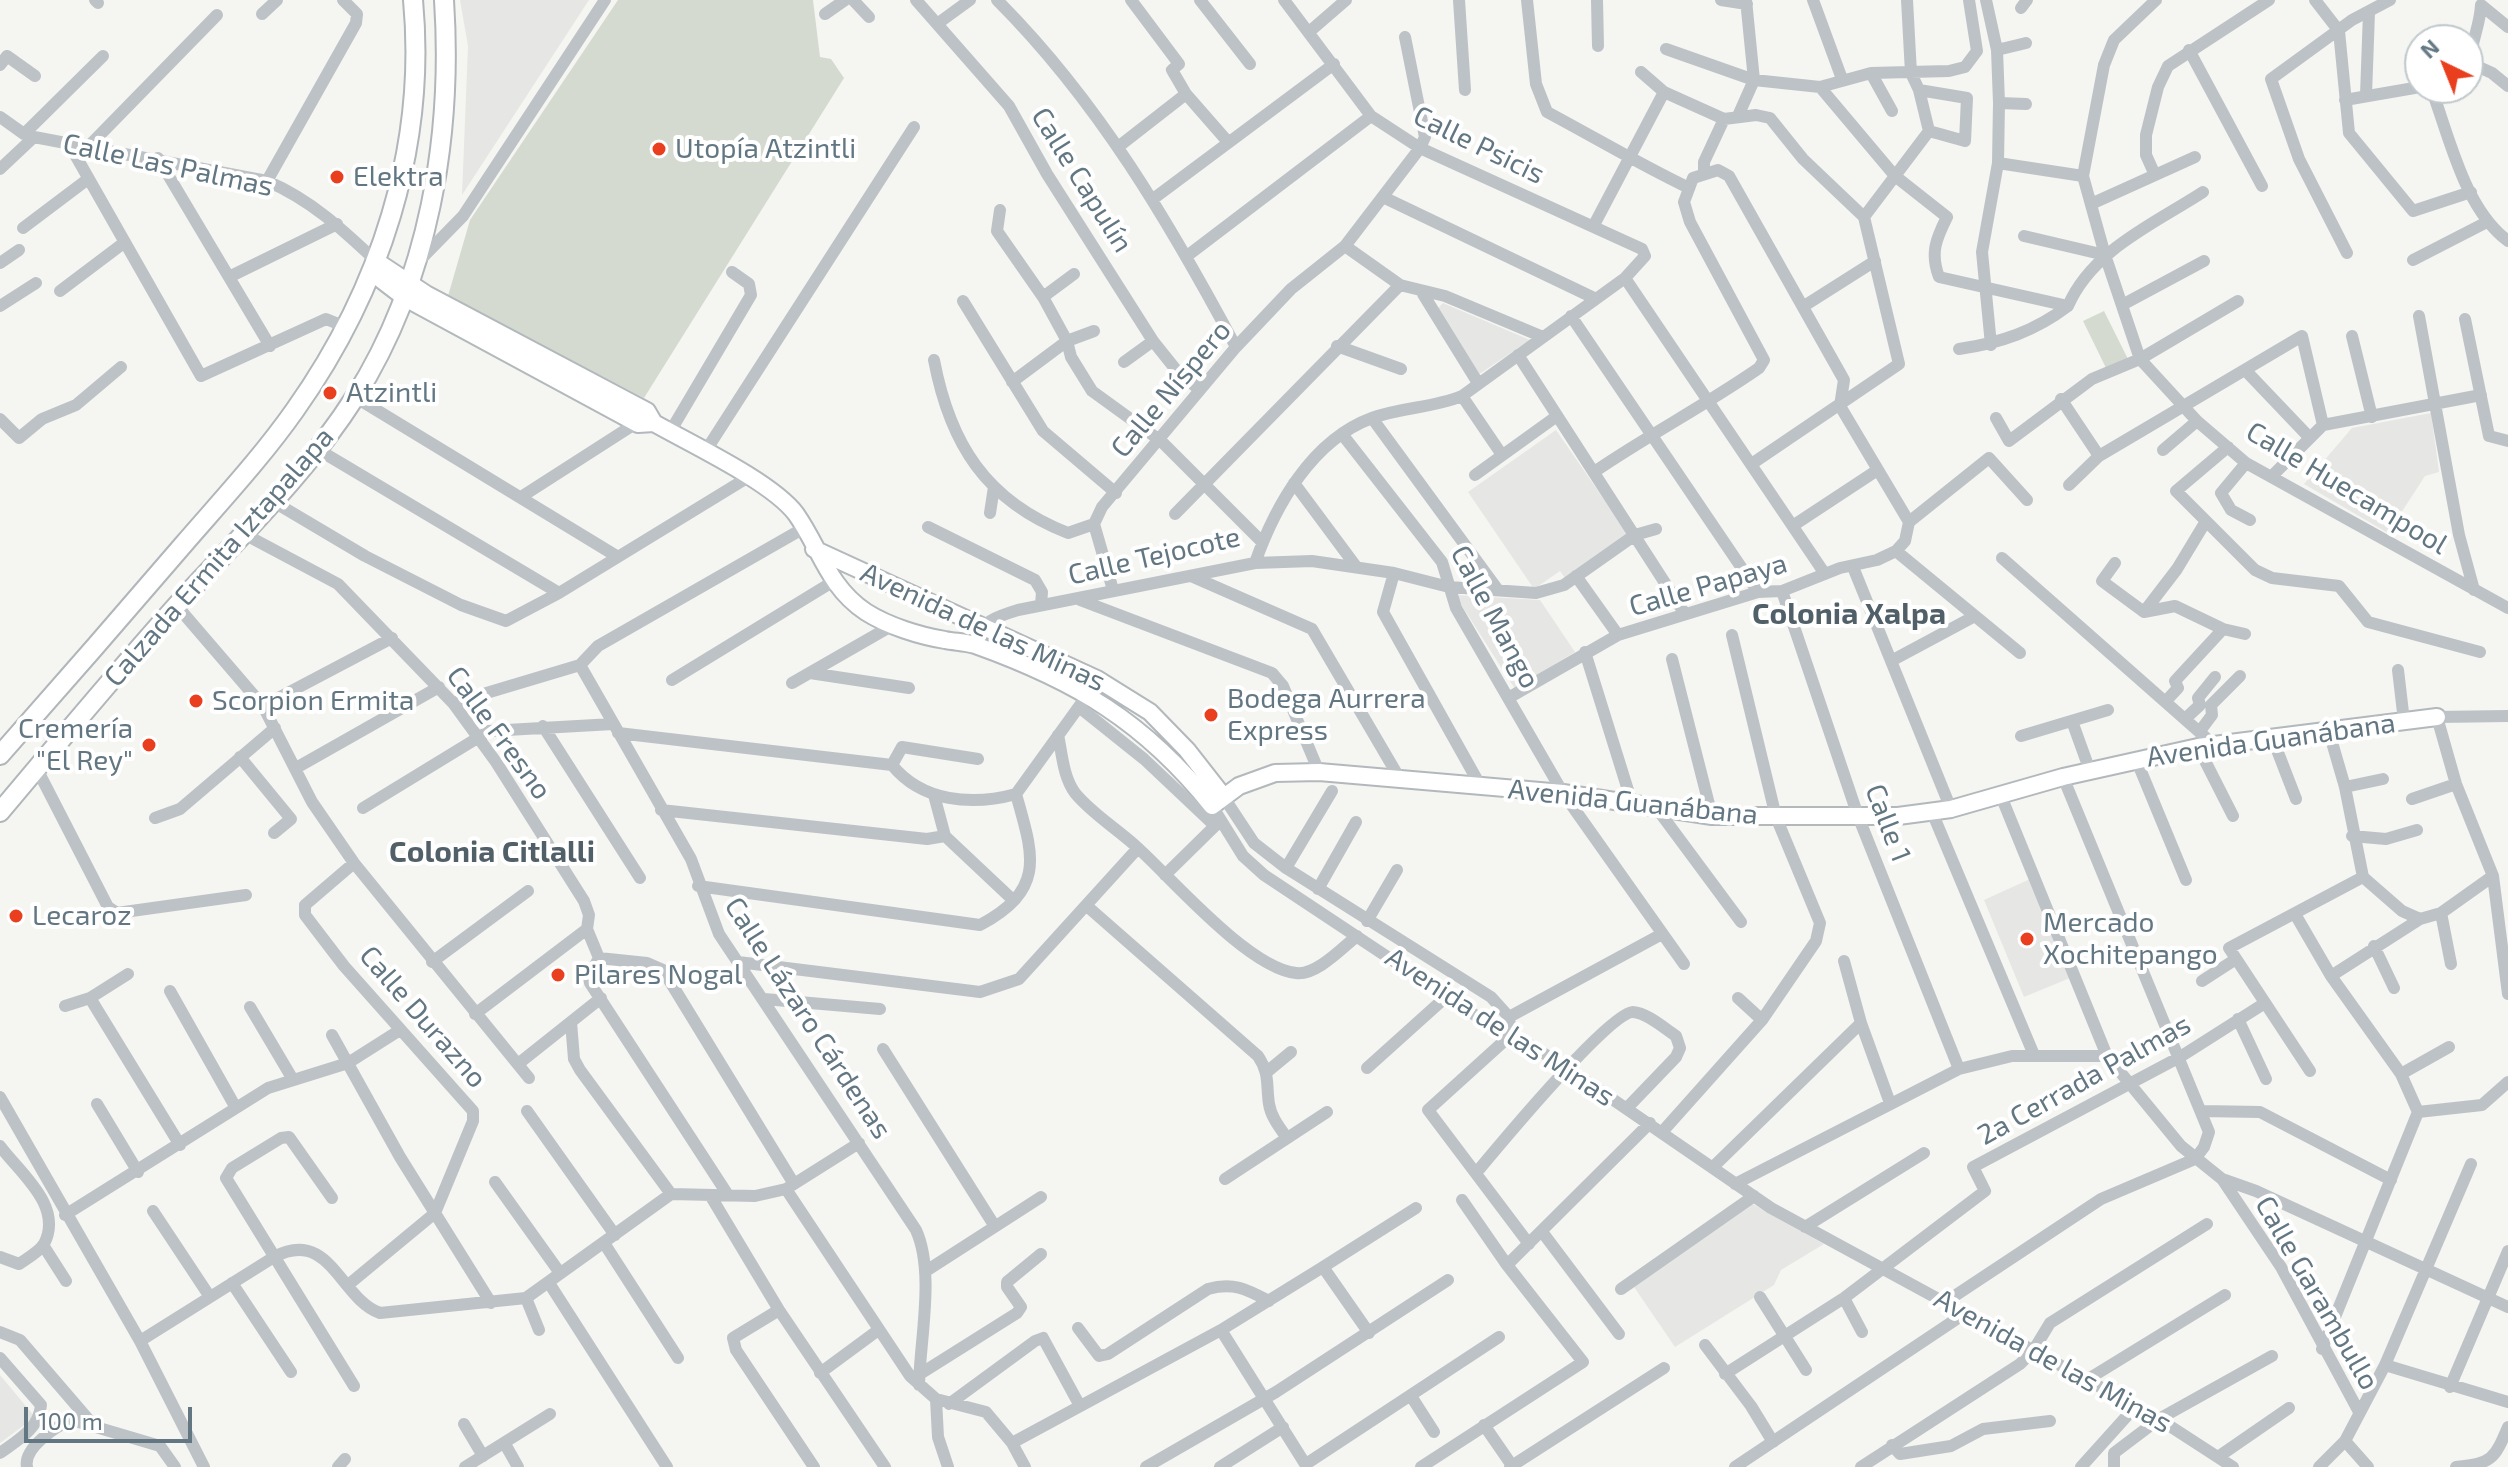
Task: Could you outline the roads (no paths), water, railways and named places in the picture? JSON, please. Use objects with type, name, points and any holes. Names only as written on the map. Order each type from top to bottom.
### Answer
[{"type":"main road","name":"Calzada Ermita Iztapalapa","points":[[0,755],[294,412],[346,327],[398,196],[415,111],[417,50],[413,0]]},
{"type":"main road","name":"Calzada Ermita Iztapalapa","points":[[0,812],[177,606],[274,502],[355,397],[407,290],[415,264],[443,130],[447,77],[444,0]]},
{"type":"street","points":[[262,14],[277,0]]},
{"type":"street","points":[[267,181],[356,23],[357,14],[343,0]]},
{"type":"street","points":[[415,264],[463,216],[605,0]]},
{"type":"street","points":[[825,14],[845,0]]},
{"type":"street","points":[[853,0],[869,17]]},
{"type":"street","name":"Calle Capulín","points":[[916,0],[1009,106],[1047,174],[1153,341],[1177,371],[1200,390]]},
{"type":"street","points":[[937,24],[970,0]]},
{"type":"street","points":[[1018,0],[1001,4],[1080,94],[1118,147],[1187,256],[1236,347]]},
{"type":"street","points":[[1131,0],[1179,64],[1172,70],[1186,94],[1228,142]]},
{"type":"street","points":[[1200,0],[1250,64]]},
{"type":"street","name":"Calle Psicis","points":[[1284,0],[1371,116],[1420,148],[1642,249],[1645,256],[1642,263]]},
{"type":"street","points":[[1309,32],[1346,0]]},
{"type":"street","points":[[1459,0],[1465,90]]},
{"type":"street","points":[[1527,0],[1536,84],[1547,112],[1594,136],[1628,160],[1687,187]]},
{"type":"street","points":[[1597,0],[1598,46]]},
{"type":"street","points":[[1721,0],[1746,2],[1754,80],[1738,116]]},
{"type":"street","points":[[1813,0],[1842,79]]},
{"type":"street","points":[[1907,0],[1911,73],[1919,90],[1929,131]]},
{"type":"street","points":[[1666,49],[1754,80],[1820,87],[1871,73],[1949,71],[1973,60],[1977,51],[1969,0]]},
{"type":"street","points":[[1986,0],[1997,50],[1999,103],[1998,163],[1982,252],[1991,345]]},
{"type":"street","points":[[2140,359],[2105,255],[2083,176],[2104,65],[2114,40],[2156,0]]},
{"type":"street","points":[[2155,175],[2146,155],[2158,87],[2168,66],[2269,0]]},
{"type":"street","points":[[2315,0],[2339,31],[2349,133],[2413,211],[2471,192]]},
{"type":"street","points":[[2347,253],[2299,159],[2271,79],[2390,0]]},
{"type":"street","points":[[2479,2],[2508,27]]},
{"type":"street","points":[[2479,2],[2479,24]]},
{"type":"street","points":[[2366,95],[2369,12]]},
{"type":"street","points":[[88,147],[217,15]]},
{"type":"street","points":[[1405,37],[1425,137],[1420,148]]},
{"type":"street","points":[[1997,50],[2026,43]]},
{"type":"street","points":[[2189,50],[2262,186]]},
{"type":"street","points":[[0,65],[7,56],[35,76]]},
{"type":"street","points":[[0,169],[103,56]]},
{"type":"street","points":[[1153,199],[1334,64]]},
{"type":"street","points":[[2484,70],[2508,86]]},
{"type":"street","points":[[1641,72],[1664,92],[1724,119],[1738,116],[1770,118],[1803,159],[1864,217],[1899,364],[1753,463]]},
{"type":"street","points":[[1871,73],[1892,111]]},
{"type":"street","points":[[1820,87],[1895,176],[1947,217],[1935,242],[1933,260],[1939,277],[2068,306]]},
{"type":"street","points":[[2345,100],[2404,89]]},
{"type":"street","points":[[1919,90],[1967,98],[1965,141],[1929,131]]},
{"type":"street","points":[[1594,225],[1664,92]]},
{"type":"street","points":[[1118,147],[1186,94]]},
{"type":"street","points":[[1999,103],[2026,104]]},
{"type":"street","points":[[2437,104],[2471,192],[2487,222],[2508,241]]},
{"type":"street","points":[[1187,256],[1371,116]]},
{"type":"street","name":"Calle Las Palmas","points":[[0,117],[29,136],[267,181],[298,195],[337,224],[371,262],[407,290]]},
{"type":"street","points":[[1704,172],[1704,162],[1724,119]]},
{"type":"street","points":[[705,452],[914,127]]},
{"type":"street","points":[[1864,217],[1929,131]]},
{"type":"street","points":[[69,144],[201,376],[326,319],[346,327]]},
{"type":"street","name":"Calle Níspero","points":[[1094,524],[1102,507],[1161,441],[1236,347],[1291,289],[1345,246],[1359,225],[1385,198],[1420,148]]},
{"type":"street","points":[[2091,204],[2195,157]]},
{"type":"street","points":[[158,158],[270,346]]},
{"type":"street","points":[[1998,163],[2083,176]]},
{"type":"street","points":[[1594,472],[1651,434],[1710,403],[1759,368],[1764,360],[1762,351],[1690,222],[1684,202],[1687,187],[1704,172],[1718,170],[1729,176],[1804,306],[1844,380],[1840,406],[1909,522]]},
{"type":"street","points":[[23,228],[88,179]]},
{"type":"street","points":[[1959,349],[1991,345],[2042,326],[2068,306],[2077,285],[2105,255],[2203,192]]},
{"type":"street","points":[[1385,198],[1594,298]]},
{"type":"street","points":[[1000,210],[997,231],[1043,297],[1067,341],[1071,357],[1092,391],[1161,441],[1262,542]]},
{"type":"street","points":[[2413,260],[2487,222]]},
{"type":"street","points":[[229,277],[337,224]]},
{"type":"street","points":[[2024,236],[2105,255]]},
{"type":"street","points":[[60,291],[125,242]]},
{"type":"street","points":[[1345,246],[1400,285],[1423,294],[1445,296],[1543,337]]},
{"type":"street","points":[[0,263],[19,250]]},
{"type":"street","points":[[1804,306],[1875,261]]},
{"type":"street","points":[[2122,305],[2204,261]]},
{"type":"street","name":"Calle Tejocote","points":[[976,636],[992,618],[1041,605],[1080,600],[1113,590],[1255,563],[1262,542],[1294,483],[1342,434],[1372,418],[1440,405],[1462,396],[1642,263]]},
{"type":"street","points":[[670,432],[751,295],[749,284],[732,272]]},
{"type":"street","points":[[1043,297],[1074,274]]},
{"type":"street","points":[[1625,278],[1753,463],[1825,574]]},
{"type":"street","points":[[0,306],[36,283]]},
{"type":"street","points":[[1175,514],[1400,285]]},
{"type":"street","name":"Avenida de las Minas","points":[[407,290],[670,432],[776,494],[804,528],[834,581],[867,612],[893,625],[943,640],[976,636],[1097,679],[1150,712],[1187,750],[1243,856],[1264,875],[1493,1027],[1511,1033],[1567,1068],[1754,1196],[1805,1227],[1883,1266],[2085,1381],[2159,1419],[2232,1467]]},
{"type":"street","points":[[1423,294],[1478,383]]},
{"type":"street","points":[[963,301],[1043,431],[1116,493]]},
{"type":"street","points":[[1996,418],[2009,441],[2061,399],[2092,379],[2140,359],[2238,301]]},
{"type":"street","points":[[1571,316],[1758,592]]},
{"type":"street","points":[[2419,316],[2459,535],[2474,590]]},
{"type":"street","points":[[2465,319],[2489,436],[2508,441]]},
{"type":"street","points":[[1012,382],[1067,341],[1094,331]]},
{"type":"street","points":[[2069,485],[2099,456],[2247,372],[2302,336],[2323,425]]},
{"type":"street","points":[[2352,336],[2372,417]]},
{"type":"street","points":[[1124,362],[1153,341]]},
{"type":"street","points":[[1337,346],[1401,369]]},
{"type":"street","points":[[1518,355],[1685,614]]},
{"type":"street","name":"Calle Huecampool","points":[[2140,359],[2197,421],[2246,463],[2508,608]]},
{"type":"street","points":[[934,360],[950,424],[969,460],[1020,509],[1068,533],[1094,524],[1113,590]]},
{"type":"street","points":[[0,419],[19,438],[42,419],[76,405],[121,367]]},
{"type":"street","points":[[2247,372],[2308,436]]},
{"type":"street","points":[[2271,477],[2308,436],[2323,425],[2481,395]]},
{"type":"street","points":[[1462,396],[1502,455]]},
{"type":"street","points":[[355,397],[618,557]]},
{"type":"street","points":[[2061,399],[2099,456]]},
{"type":"street","points":[[1475,475],[1557,416]]},
{"type":"street","points":[[1372,418],[1498,590]]},
{"type":"street","points":[[521,497],[646,419]]},
{"type":"street","points":[[2163,450],[2197,421]]},
{"type":"street","name":"Calle Mango","points":[[1342,434],[1442,562],[1456,608],[1563,793],[1684,964]]},
{"type":"street","points":[[2228,447],[2176,491],[2255,570],[2272,578],[2339,586],[2368,622],[2480,652]]},
{"type":"street","points":[[317,449],[559,593]]},
{"type":"street","points":[[2020,653],[1896,551],[1905,541],[1909,522],[1989,458],[2027,500]]},
{"type":"street","points":[[2246,463],[2221,493],[2231,510],[2250,520]]},
{"type":"street","points":[[1794,525],[1876,471]]},
{"type":"street","points":[[274,502],[365,556],[461,605],[506,621],[559,593],[747,478]]},
{"type":"street","points":[[1294,483],[1355,565]]},
{"type":"street","points":[[990,513],[994,487]]},
{"type":"street","points":[[2144,612],[2177,569],[2206,521]]},
{"type":"street","points":[[928,527],[1035,580],[1042,592],[1041,605]]},
{"type":"street","points":[[453,703],[580,665],[598,646],[804,528]]},
{"type":"street","points":[[1255,563],[1312,561],[1355,565],[1449,587],[1536,593],[1564,585],[1635,535],[1656,529]]},
{"type":"street","name":"Calle Fresno","points":[[244,534],[338,584],[453,703],[478,736],[584,901],[589,915],[587,929],[599,958]]},
{"type":"street","name":"Avenida de las Minas","points":[[814,549],[976,636],[1083,701],[1118,712],[1158,744],[1218,812],[1286,868],[1491,997],[1509,1017]]},
{"type":"street","name":"Calle Papaya","points":[[1510,697],[1618,635],[1758,592],[1782,591],[1896,551]]},
{"type":"street","points":[[2002,558],[2186,718],[2204,741],[2233,816]]},
{"type":"street","points":[[2115,563],[2102,581],[2144,612],[2175,606],[2223,629],[2245,634]]},
{"type":"street","points":[[1853,567],[1951,809]]},
{"type":"street","points":[[1394,573],[1383,612],[1480,785]]},
{"type":"street","points":[[1191,576],[1312,629],[1400,779]]},
{"type":"street","points":[[1576,576],[1618,635]]},
{"type":"street","points":[[672,680],[834,581]]},
{"type":"street","name":"Calle 1","points":[[1782,591],[1858,816],[1959,1069]]},
{"type":"street","points":[[1080,600],[1272,673],[1283,686],[1319,772]]},
{"type":"street","points":[[177,606],[263,706],[312,802],[354,863],[529,1078]]},
{"type":"street","points":[[1891,661],[1975,616]]},
{"type":"street","points":[[792,683],[893,625]]},
{"type":"street","points":[[2166,701],[2178,688],[2175,681],[2223,629]]},
{"type":"street","points":[[1663,1131],[1762,1020],[1816,941],[1820,923],[1776,817],[1732,635]]},
{"type":"street","points":[[263,706],[392,638]]},
{"type":"street","points":[[1585,652],[1632,803]]},
{"type":"street","points":[[1672,659],[1712,816]]},
{"type":"street","name":"Calle Lázaro Cárdenas","points":[[580,665],[691,859],[698,886],[719,934],[916,1230],[924,1248],[926,1271],[920,1380]]},
{"type":"street","points":[[2398,670],[2404,721]]},
{"type":"street","points":[[810,673],[909,688]]},
{"type":"street","points":[[2204,741],[2212,715],[2211,705],[2240,676]]},
{"type":"street","points":[[2186,718],[2200,705],[2198,698],[2215,677]]},
{"type":"street","points":[[296,768],[439,687]]},
{"type":"street","points":[[363,808],[478,736],[489,731],[543,726],[615,729],[892,765],[905,781],[934,795],[975,801],[1016,794],[1083,701]]},
{"type":"street","points":[[2021,736],[2108,710]]},
{"type":"street","points":[[2508,716],[2437,717],[2456,784],[2493,876],[2508,994]]},
{"type":"street","name":"Avenida Guanábana","points":[[1218,812],[1239,786],[1275,773],[1319,772],[1563,793],[1712,816],[1858,816],[1932,812],[2204,741],[2329,732],[2437,717]]},
{"type":"street","points":[[2072,721],[2090,771]]},
{"type":"street","points":[[543,726],[640,878]]},
{"type":"street","points":[[155,818],[180,809],[275,728]]},
{"type":"street","points":[[2329,732],[2345,787],[2352,836],[2363,877],[2402,911],[2420,919]]},
{"type":"street","points":[[1058,735],[1068,780],[1075,794],[1138,848],[1217,926],[1298,974],[1312,969],[1357,936]]},
{"type":"street","points":[[2272,737],[2296,799]]},
{"type":"street","points":[[892,765],[902,747],[978,759]]},
{"type":"street","points":[[240,757],[291,819],[274,833]]},
{"type":"street","points":[[2136,759],[2186,880]]},
{"type":"street","points":[[37,769],[108,907],[117,913],[246,895]]},
{"type":"street","points":[[1947,1301],[2101,1199],[2195,1159],[2204,1147],[2209,1132],[2063,777]]},
{"type":"street","points":[[2345,787],[2383,779]]},
{"type":"street","points":[[2412,799],[2456,784]]},
{"type":"street","points":[[1286,868],[1332,791]]},
{"type":"street","points":[[698,886],[980,925],[998,915],[1029,878],[1033,854],[1016,794]]},
{"type":"street","points":[[934,795],[945,836],[1013,900]]},
{"type":"street","name":"Calle Garambullo","points":[[2001,796],[2107,1056],[2129,1086],[2195,1159],[2222,1179],[2281,1267],[2322,1349],[2359,1412]]},
{"type":"street","points":[[1655,806],[1741,922]]},
{"type":"street","points":[[661,810],[927,839],[945,836]]},
{"type":"street","points":[[1165,875],[1218,812]]},
{"type":"street","points":[[1932,812],[2034,1055]]},
{"type":"street","points":[[1318,889],[1356,822]]},
{"type":"street","points":[[2352,836],[2386,839],[2417,830]]},
{"type":"street","points":[[738,962],[980,992],[1019,979],[1088,907],[1138,848]]},
{"type":"street","name":"Calle Durazno","points":[[348,1285],[435,1213],[473,1121],[473,1111],[400,1030],[305,915],[305,905],[354,863]]},
{"type":"street","points":[[1367,921],[1397,870]]},
{"type":"street","points":[[2331,976],[2420,919],[2441,913],[2493,876]]},
{"type":"street","points":[[2310,1071],[2229,948],[2363,877]]},
{"type":"street","points":[[432,962],[528,891]]},
{"type":"street","points":[[1088,907],[1258,1056],[1268,1071],[1269,1104],[1287,1138]]},
{"type":"street","points":[[2441,913],[2451,964]]},
{"type":"street","points":[[2295,914],[2331,976],[2401,1074],[2418,1112],[2368,1242],[2322,1349]]},
{"type":"street","points":[[475,1014],[587,929]]},
{"type":"street","points":[[1529,1244],[1428,1110],[1511,1033],[1509,1017],[1662,934]]},
{"type":"street","points":[[2374,946],[2394,988]]},
{"type":"street","points":[[728,1195],[589,976],[599,958],[647,963],[663,970],[877,1331],[936,1399],[986,1412],[1012,1443],[1025,1467]]},
{"type":"street","points":[[2202,981],[2236,959]]},
{"type":"street","points":[[1844,961],[1861,1023],[1890,1103]]},
{"type":"street","points":[[65,1006],[90,998],[128,974]]},
{"type":"street","points":[[170,991],[236,1108]]},
{"type":"street","points":[[1367,1068],[1447,996]]},
{"type":"street","points":[[90,998],[180,1145]]},
{"type":"street","points":[[518,1064],[601,998]]},
{"type":"street","points":[[1738,998],[1762,1020]]},
{"type":"street","points":[[764,999],[880,1009]]},
{"type":"street","name":"2a Cerrada Palmas","points":[[1883,1266],[1985,1191],[1973,1167],[2129,1086],[2265,1003]]},
{"type":"street","points":[[250,1007],[292,1078]]},
{"type":"street","points":[[1476,1173],[1567,1068],[1621,1014],[1634,1012],[1676,1036],[1680,1048],[1676,1057],[1627,1108]]},
{"type":"street","points":[[2238,1019],[2266,1079]]},
{"type":"street","points":[[571,1022],[574,1059],[580,1070],[671,1194]]},
{"type":"street","points":[[1713,1167],[1861,1023]]},
{"type":"street","points":[[65,1215],[268,1088],[348,1063],[400,1030]]},
{"type":"street","points":[[332,1035],[491,1303]]},
{"type":"street","points":[[2401,1074],[2449,1047]]},
{"type":"street","points":[[883,1049],[994,1225]]},
{"type":"street","points":[[1268,1071],[1291,1052]]},
{"type":"street","points":[[1735,1184],[1959,1069],[1989,1059],[2034,1055],[2107,1056]]},
{"type":"street","points":[[2418,1112],[2482,1105],[2508,1082]]},
{"type":"street","points":[[0,1097],[140,1341],[204,1467]]},
{"type":"street","points":[[97,1104],[138,1172]]},
{"type":"street","points":[[527,1111],[609,1239],[678,1358]]},
{"type":"street","points":[[2201,1111],[2260,1112],[2391,1180]]},
{"type":"street","points":[[1225,1179],[1327,1112]]},
{"type":"street","points":[[1507,1265],[1543,1233],[1650,1123]]},
{"type":"street","points":[[332,1198],[289,1137],[281,1138],[228,1172],[228,1184],[354,1386]]},
{"type":"street","points":[[140,1341],[274,1257],[295,1249],[310,1250],[323,1257],[368,1309],[380,1313],[526,1298],[671,1194],[755,1196],[790,1186],[859,1143]]},
{"type":"street","points":[[0,1146],[41,1195],[50,1220],[43,1245],[19,1264],[0,1257]]},
{"type":"street","points":[[1805,1227],[1924,1153]]},
{"type":"street","points":[[2319,1467],[2345,1441],[2385,1365],[2471,1164]]},
{"type":"street","points":[[2222,1179],[2508,1307]]},
{"type":"street","points":[[495,1182],[560,1273]]},
{"type":"street","points":[[710,1195],[779,1310],[885,1467]]},
{"type":"street","points":[[1621,1289],[1754,1196]]},
{"type":"street","points":[[926,1271],[1041,1197]]},
{"type":"street","points":[[1421,1467],[1439,1462],[1484,1425],[1583,1362],[1482,1233],[1474,1212],[1462,1200]]},
{"type":"street","points":[[1012,1443],[1221,1330],[1416,1208]]},
{"type":"street","points":[[153,1211],[210,1297]]},
{"type":"street","points":[[1861,1467],[2020,1364],[2033,1351],[2050,1323],[2207,1224]]},
{"type":"street","points":[[1543,1233],[1619,1334]]},
{"type":"street","points":[[43,1245],[66,1281]]},
{"type":"street","points":[[2450,1387],[2508,1251]]},
{"type":"street","points":[[920,1380],[1017,1313],[1021,1307],[1007,1282],[1041,1254]]},
{"type":"street","points":[[1725,1374],[1844,1298],[1883,1266]]},
{"type":"street","points":[[1323,1267],[1369,1333]]},
{"type":"street","points":[[1146,1467],[1266,1399],[1448,1280]]},
{"type":"street","points":[[232,1283],[291,1372]]},
{"type":"street","points":[[549,1283],[667,1467]]},
{"type":"street","points":[[1078,1328],[1099,1356],[1108,1354],[1208,1289],[1226,1284],[1242,1286],[1269,1301]]},
{"type":"street","points":[[2085,1381],[2225,1295]]},
{"type":"street","points":[[1760,1297],[1806,1370]]},
{"type":"street","points":[[526,1298],[539,1330]]},
{"type":"street","points":[[1844,1298],[1862,1332]]},
{"type":"street","points":[[779,1310],[733,1338],[736,1350],[814,1467]]},
{"type":"street","points":[[1735,1467],[1967,1312]]},
{"type":"street","points":[[1221,1330],[1307,1466],[1499,1337]]},
{"type":"street","points":[[820,1373],[877,1331]]},
{"type":"street","points":[[0,1332],[20,1340],[94,1426]]},
{"type":"street","points":[[949,1404],[1024,1348],[1043,1338],[1080,1406]]},
{"type":"street","points":[[1705,1345],[1751,1406],[1773,1442]]},
{"type":"street","points":[[2114,1467],[2114,1453],[2159,1419],[2272,1356]]},
{"type":"street","points":[[0,1358],[41,1405],[40,1418],[30,1430],[0,1453]]},
{"type":"street","points":[[2385,1365],[2508,1402]]},
{"type":"street","points":[[1484,1425],[1512,1467],[1664,1368]]},
{"type":"street","points":[[1411,1396],[1434,1432]]},
{"type":"street","points":[[936,1399],[938,1437],[948,1467]]},
{"type":"street","points":[[2081,1467],[2135,1407]]},
{"type":"street","points":[[2218,1457],[2289,1408]]},
{"type":"street","points":[[465,1467],[550,1414]]},
{"type":"street","points":[[27,1467],[28,1452],[66,1423],[76,1421],[160,1446],[175,1467]]},
{"type":"street","points":[[1892,1445],[1900,1454],[1951,1446],[1983,1429],[2050,1421]]},
{"type":"street","points":[[464,1424],[483,1456]]},
{"type":"street","points":[[1220,1467],[1283,1427]]},
{"type":"street","points":[[2456,1467],[2486,1464],[2498,1451],[2508,1427]]},
{"type":"street","points":[[2345,1441],[2368,1467]]},
{"type":"street","points":[[505,1444],[518,1467]]},
{"type":"place","name":"Utopía Atzintli","points":[[659,149]]},
{"type":"place","name":"Elektra","points":[[337,177]]},
{"type":"place","name":"Atzintli","points":[[330,393]]},
{"type":"place","name":"Scorpion Ermita","points":[[196,701]]},
{"type":"place","name":"Bodega Aurrera Express","points":[[1211,715]]},
{"type":"place","name":"Cremería \"El Rey\"","points":[[149,745]]},
{"type":"place","name":"Lecaroz","points":[[16,916]]},
{"type":"place","name":"Mercado Xochitepango","points":[[2027,939]]},
{"type":"place","name":"Pilares Nogal","points":[[558,975]]},
{"type":"district","name":"Colonia Xalpa","points":[[1849,614]]},
{"type":"district","name":"Colonia Citlalli","points":[[492,852]]}]
